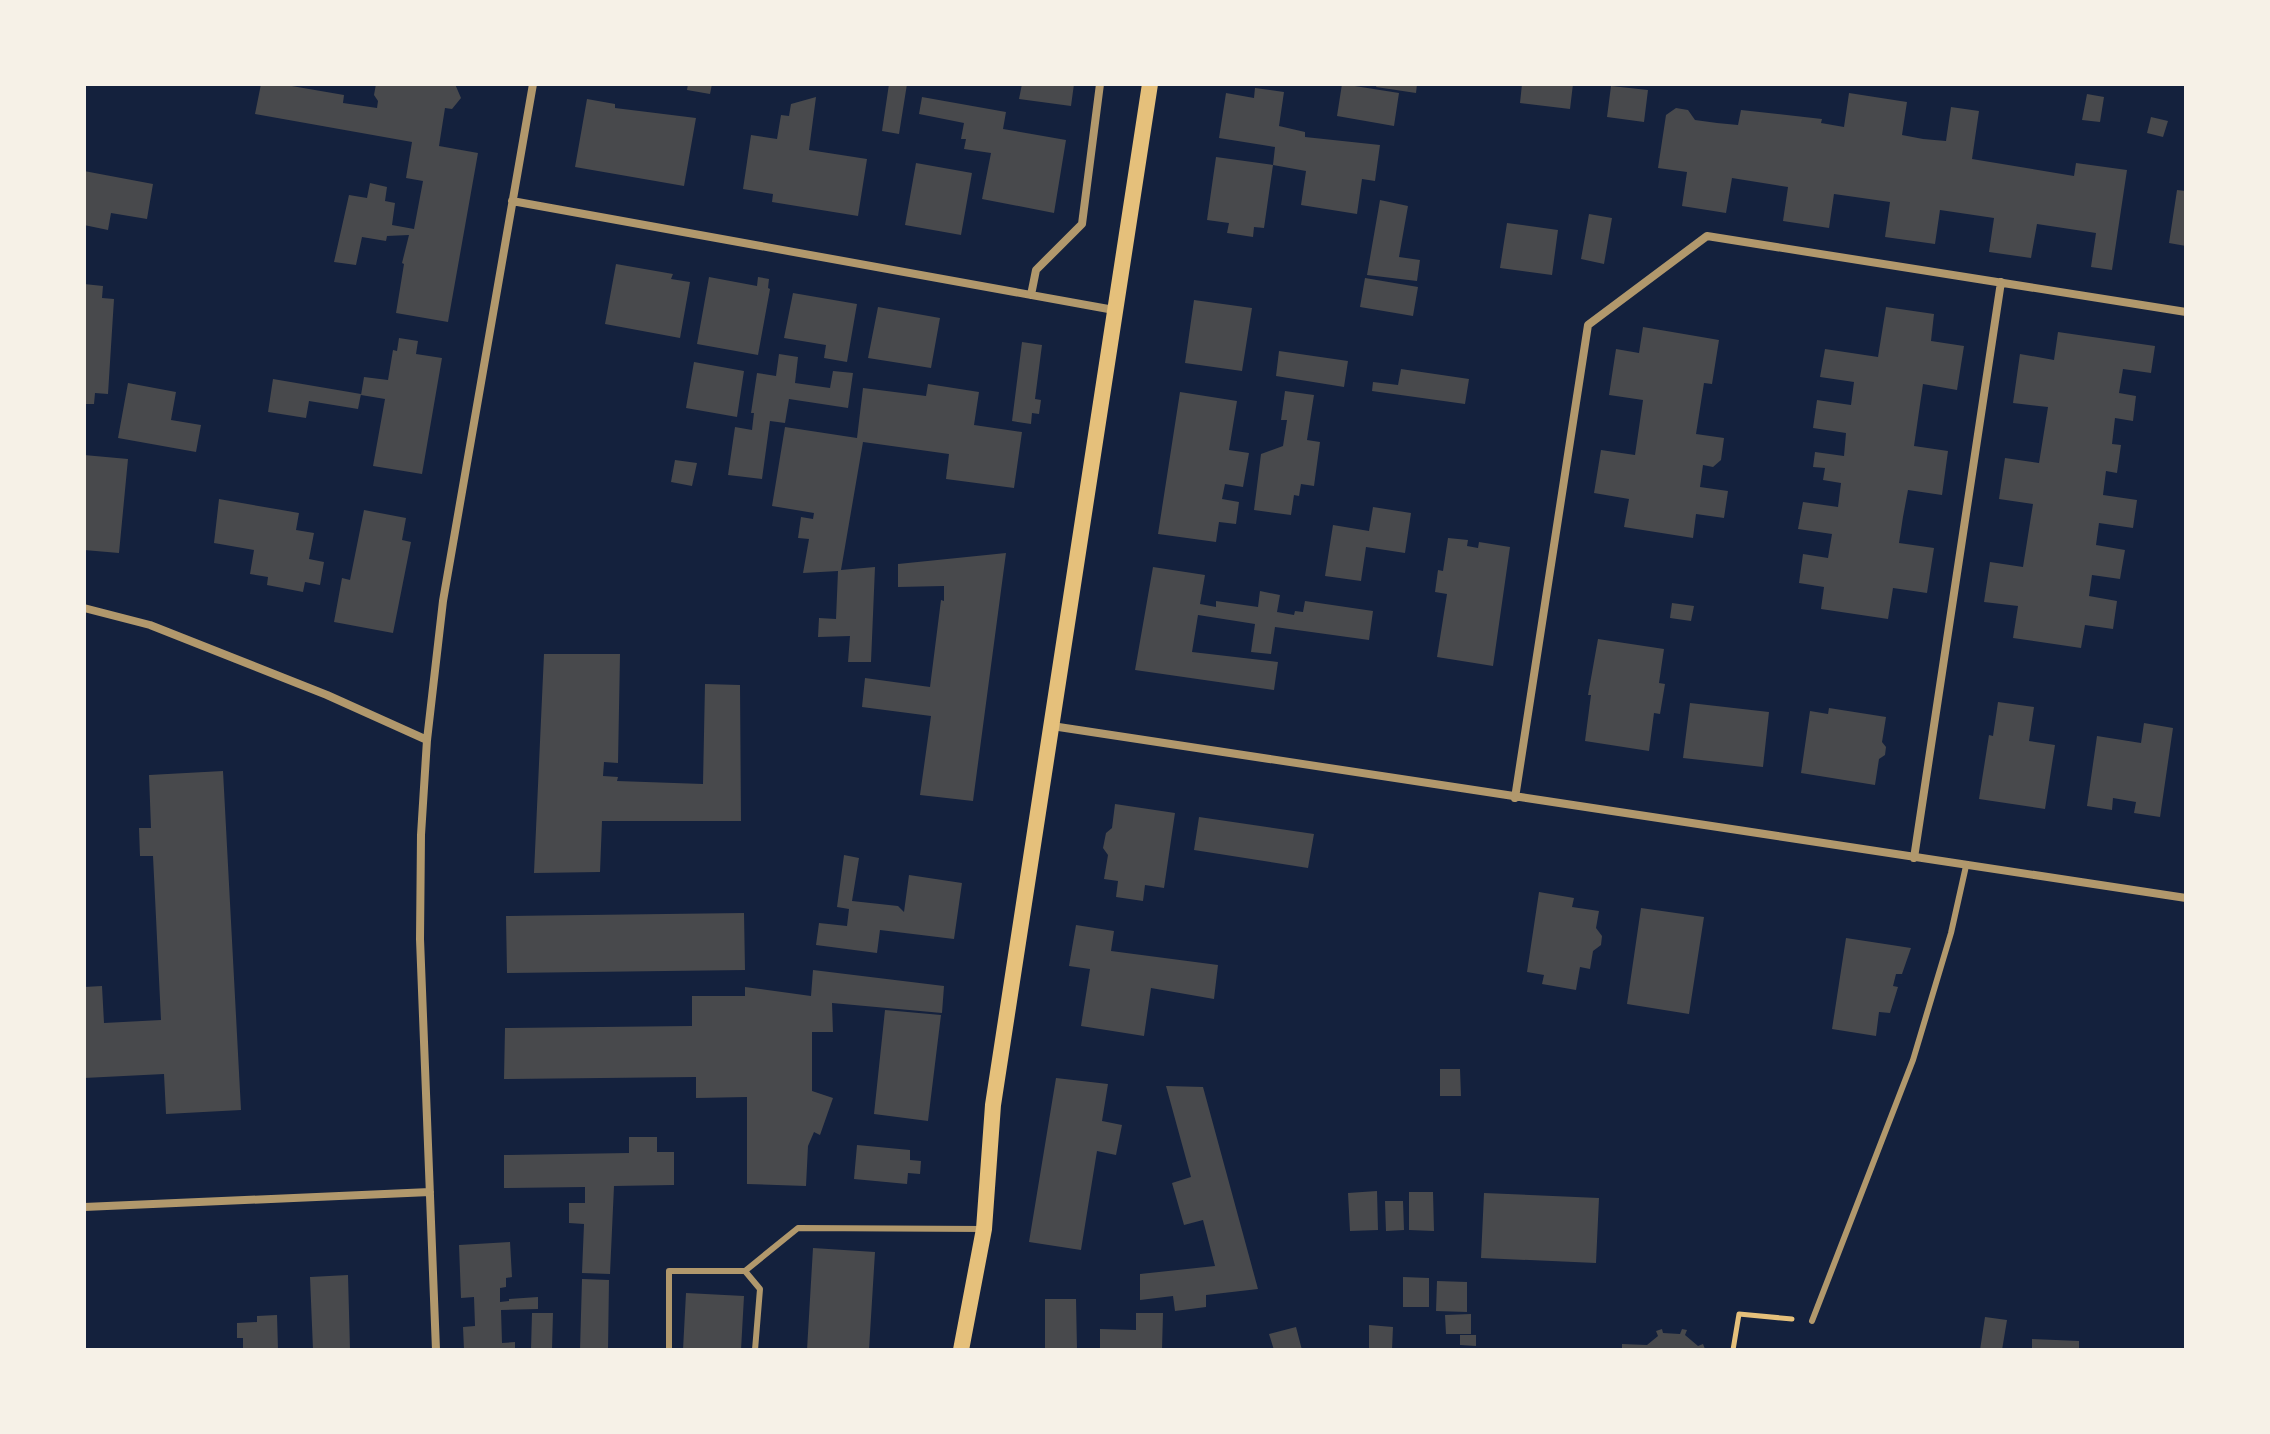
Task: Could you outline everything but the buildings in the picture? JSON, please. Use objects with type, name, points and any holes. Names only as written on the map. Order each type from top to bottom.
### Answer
[{"type":"main road","points":[[961,1350],[984,1229],[993,1105],[1150,84]]},
{"type":"street","points":[[436,1350],[420,939],[421,835],[427,740],[443,601],[533,84]]},
{"type":"street","points":[[1031,295],[1036,270],[1082,224],[1100,84]]},
{"type":"street","points":[[512,201],[1114,310]]},
{"type":"street","points":[[1515,798],[1588,325],[1707,236],[2186,312]]},
{"type":"street","points":[[1914,858],[2001,282]]},
{"type":"street","points":[[84,608],[150,625],[327,695],[427,740]]},
{"type":"street","points":[[1052,726],[2186,898]]},
{"type":"street","points":[[84,1207],[430,1192]]},
{"type":"lane","points":[[1812,1321],[1913,1060],[1951,933],[1966,866]]},
{"type":"lane","points":[[669,1350],[669,1271],[745,1271],[798,1228],[984,1229]]},
{"type":"lane","points":[[745,1271],[760,1289],[755,1350]]},
{"type":"path","points":[[1733,1350],[1739,1314],[1812,1321]]}]
